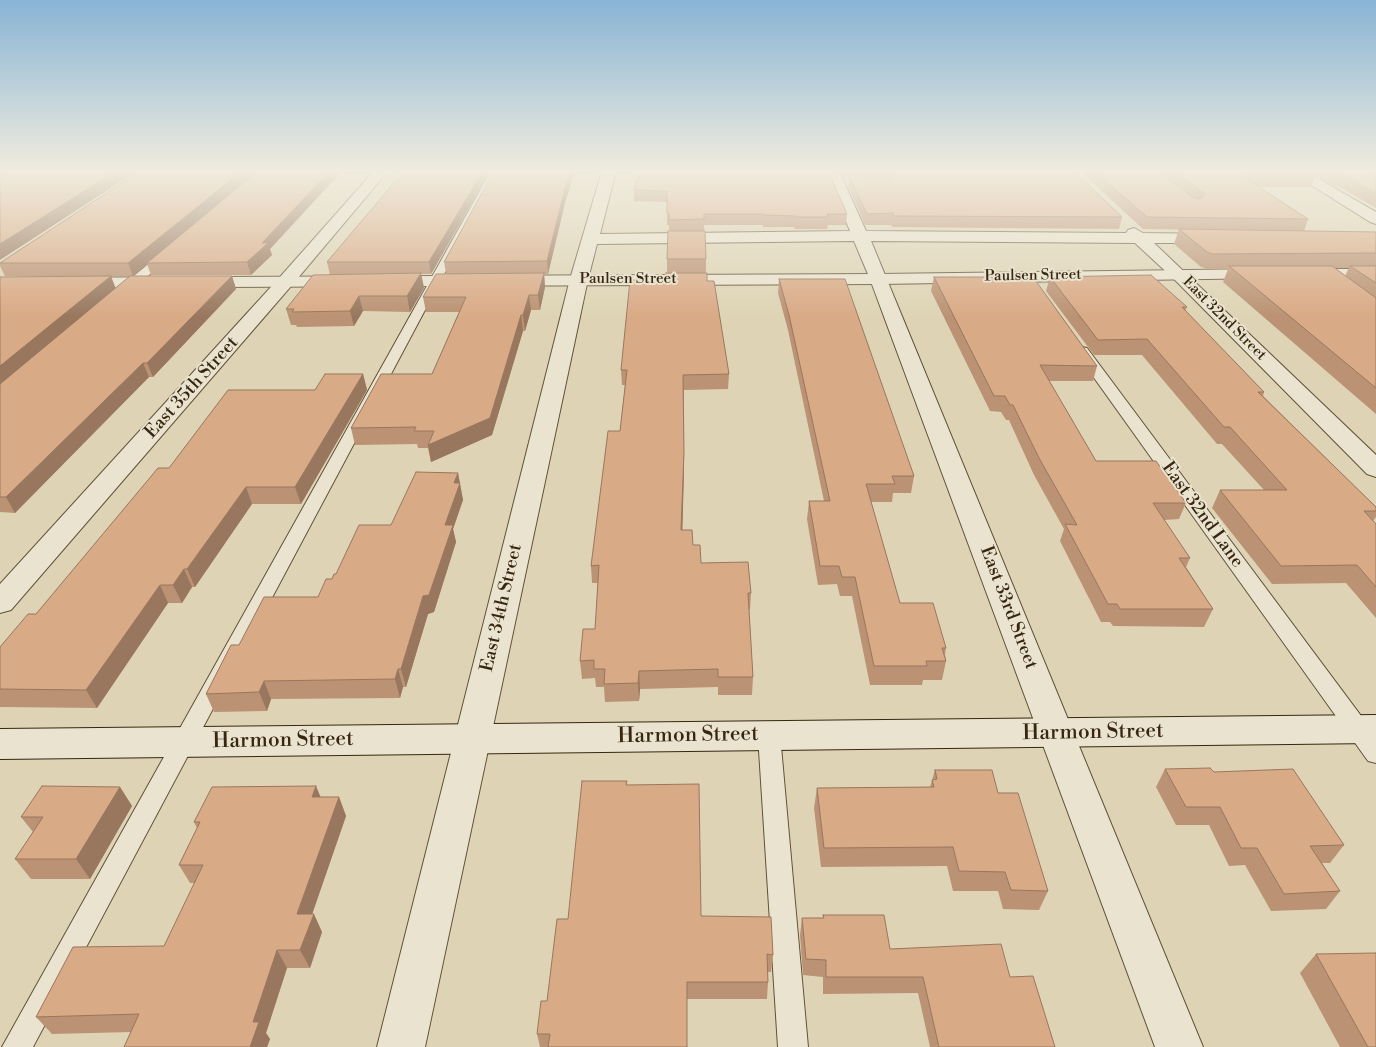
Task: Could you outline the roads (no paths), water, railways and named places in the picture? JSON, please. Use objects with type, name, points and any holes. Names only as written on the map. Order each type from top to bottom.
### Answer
[{"type":"street","name":"East 35th Street","points":[[0,603],[339,220]]},
{"type":"street","name":"East 34th Street","points":[[401,1047],[579,279],[595,220]]},
{"type":"street","name":"East 33rd Street","points":[[854,220],[879,279],[1179,1047]]},
{"type":"street","name":"East 32nd Street","points":[[1121,220],[1180,275],[1376,469]]},
{"type":"street","points":[[590,239],[860,236],[1228,238]]},
{"type":"street","name":"Paulsen Street","points":[[0,283],[879,279],[1027,276],[1376,274]]},
{"type":"street","name":"Harmon Street","points":[[0,744],[769,735],[1057,734],[1370,738]]},
{"type":"lane","points":[[17,1047],[468,220]]},
{"type":"lane","points":[[111,301],[178,245]]},
{"type":"lane","points":[[1325,274],[1340,285]]},
{"type":"lane","points":[[1027,276],[1039,292]]},
{"type":"lane","name":"East 32nd Lane","points":[[1073,340],[1370,738]]},
{"type":"lane","points":[[769,735],[793,1047]]}]
